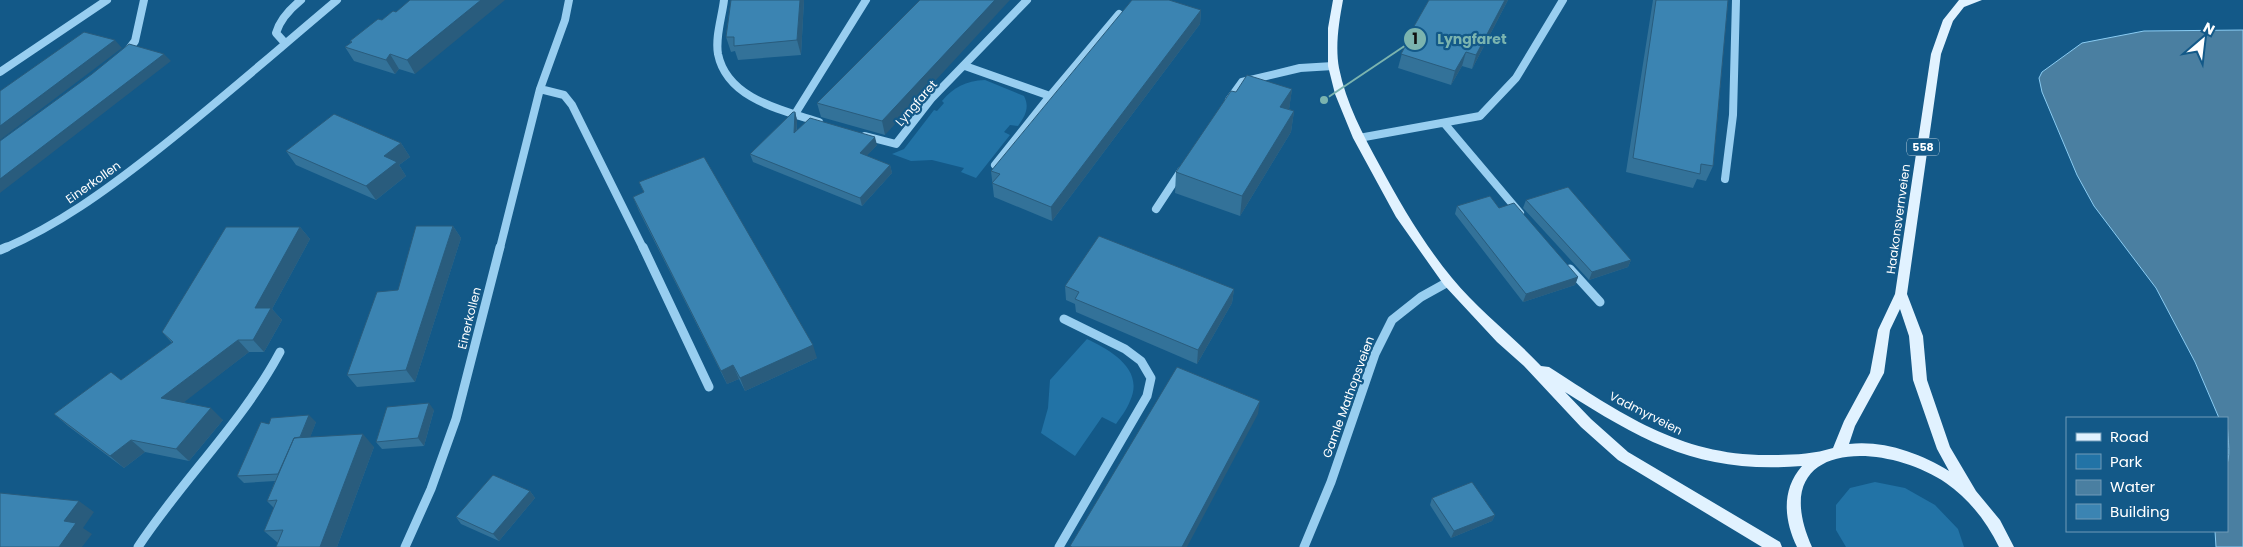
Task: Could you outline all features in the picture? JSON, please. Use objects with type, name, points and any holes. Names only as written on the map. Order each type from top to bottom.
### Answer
[{"type":"main road","name":"Vadmyrveien","points":[[1338,0],[1333,28],[1333,66],[1340,94],[1360,138],[1400,214],[1448,282],[1502,338],[1529,362],[1586,423],[1623,456],[1775,547]]},
{"type":"main road","name":"Haakonsvernveien","points":[[1839,451],[1876,373],[1884,330],[1902,294],[1936,54],[1948,20],[1962,2],[1977,0]]},
{"type":"main road","name":"Haakonsvernveien","points":[[1902,294],[1916,336],[1920,380],[1944,449],[1972,496]]},
{"type":"main road","name":"Vadmyrveien","points":[[1529,362],[1602,408],[1673,445],[1710,456],[1747,460],[1820,458]]},
{"type":"main road","name":"558","points":[[1805,547],[1793,514],[1795,492],[1804,472],[1820,458],[1839,451],[1871,449],[1905,456],[1940,473],[1972,496],[1996,524],[2007,547]]},
{"type":"street","points":[[0,72],[107,0]]},
{"type":"street","points":[[122,56],[135,41],[144,0]]},
{"type":"street","points":[[285,43],[276,33],[277,27],[293,6],[301,0]]},
{"type":"street","name":"Einerkollen","points":[[0,250],[38,232],[108,188],[239,84],[337,0]]},
{"type":"street","name":"Einerkollen","points":[[405,547],[431,489],[456,419],[540,89],[565,20],[569,0]]},
{"type":"street","points":[[724,0],[718,54],[728,77],[745,95],[828,126]]},
{"type":"street","points":[[795,114],[866,0]]},
{"type":"street","name":"Lyngfaret","points":[[857,134],[896,144],[931,99],[1027,0]]},
{"type":"street","points":[[1360,138],[1480,116],[1516,78],[1540,42],[1563,0]]},
{"type":"street","points":[[1725,179],[1732,134],[1734,95],[1732,31],[1736,0]]},
{"type":"street","points":[[995,165],[1119,14]]},
{"type":"street","points":[[965,66],[1050,96]]},
{"type":"street","points":[[1226,106],[1242,82],[1300,68],[1333,66]]},
{"type":"street","points":[[540,89],[564,95],[572,105],[633,225],[669,306],[709,386]]},
{"type":"street","points":[[1444,123],[1526,220]]},
{"type":"street","points":[[1156,209],[1188,162]]},
{"type":"street","points":[[1563,262],[1600,302]]},
{"type":"street","name":"Gamle Mathopsveien","points":[[1304,547],[1331,482],[1375,354],[1392,320],[1421,297],[1448,282]]},
{"type":"street","points":[[1059,547],[1147,396],[1151,378],[1140,361],[1125,349],[1064,319]]},
{"type":"street","points":[[138,547],[156,518],[264,382],[280,352]]},
{"type":"green space","points":[[985,80],[1024,96],[1027,108],[1018,126],[1010,125],[1004,132],[1010,135],[976,178],[961,172],[964,168],[932,160],[911,161],[892,154],[904,149],[934,110],[937,111],[944,103],[942,101],[951,92],[966,83]]},
{"type":"green space","points":[[1087,339],[1106,349],[1123,362],[1133,379],[1133,390],[1127,407],[1116,424],[1102,417],[1075,456],[1041,433],[1048,408],[1050,380]]},
{"type":"green space","points":[[1875,482],[1905,488],[1935,505],[1958,529],[1964,547],[1846,547],[1836,530],[1836,505],[1850,488]]},
{"type":"water","points":[[2243,30],[2243,547],[2216,547],[2215,532],[2228,532],[2228,417],[2219,417],[2195,362],[2156,288],[2094,206],[2077,175],[2042,92],[2039,78],[2042,72],[2082,43],[2144,31]]},
{"type":"building","points":[[410,0],[481,0],[407,60],[390,54],[386,60],[345,47],[378,19],[382,20],[393,11],[396,12]]},
{"type":"building","points":[[731,0],[800,0],[797,40],[734,46],[734,37],[726,37]]},
{"type":"building","points":[[920,0],[995,0],[882,121],[817,103]]},
{"type":"building","points":[[1132,0],[1169,0],[1201,10],[1051,207],[992,183],[1000,174],[991,171]]},
{"type":"building","points":[[1429,0],[1505,0],[1476,55],[1466,52],[1455,71],[1401,54],[1407,43],[1405,42]]},
{"type":"building","points":[[1656,0],[1728,0],[1713,166],[1701,164],[1700,174],[1633,158]]},
{"type":"building","points":[[84,32],[115,40],[0,126],[0,91]]},
{"type":"building","points":[[129,44],[164,54],[0,179],[0,141],[92,74]]},
{"type":"building","points":[[1247,75],[1292,89],[1280,107],[1294,111],[1242,196],[1176,172],[1231,91],[1236,92]]},
{"type":"building","points":[[795,112],[794,133],[810,118],[875,137],[860,153],[890,165],[860,198],[750,154]]},
{"type":"building","points":[[334,114],[401,143],[384,156],[397,162],[366,186],[286,151]]},
{"type":"building","points":[[704,157],[813,345],[740,378],[733,365],[721,371],[633,197],[644,192],[639,182]]},
{"type":"building","points":[[1568,187],[1631,260],[1592,272],[1526,200]]},
{"type":"building","points":[[1490,196],[1499,208],[1514,203],[1578,277],[1526,294],[1457,206]]},
{"type":"building","points":[[416,226],[453,226],[406,370],[347,375],[377,292],[398,290]]},
{"type":"building","points":[[226,227],[300,227],[255,308],[271,308],[253,340],[238,340],[161,398],[211,408],[176,449],[131,440],[110,456],[54,414],[111,372],[121,380],[173,342],[162,332]]},
{"type":"building","points":[[1099,236],[1234,289],[1198,350],[1075,299],[1079,292],[1065,286]]},
{"type":"building","points":[[1177,367],[1260,401],[1182,547],[1070,546]]},
{"type":"building","points":[[429,403],[418,438],[376,442],[387,407]]},
{"type":"building","points":[[309,415],[300,437],[294,438],[278,474],[237,476],[261,422],[269,424],[271,418]]},
{"type":"building","points":[[363,434],[320,547],[276,547],[283,530],[264,531],[277,500],[267,501],[294,438]]},
{"type":"building","points":[[493,475],[530,491],[493,534],[456,517]]},
{"type":"building","points":[[1472,482],[1495,515],[1454,531],[1432,498]]},
{"type":"building","points":[[0,493],[79,501],[64,521],[76,523],[59,547],[0,547]]},
{"type":"place","name":"Lyngfaret","points":[[1324,100]]}]
